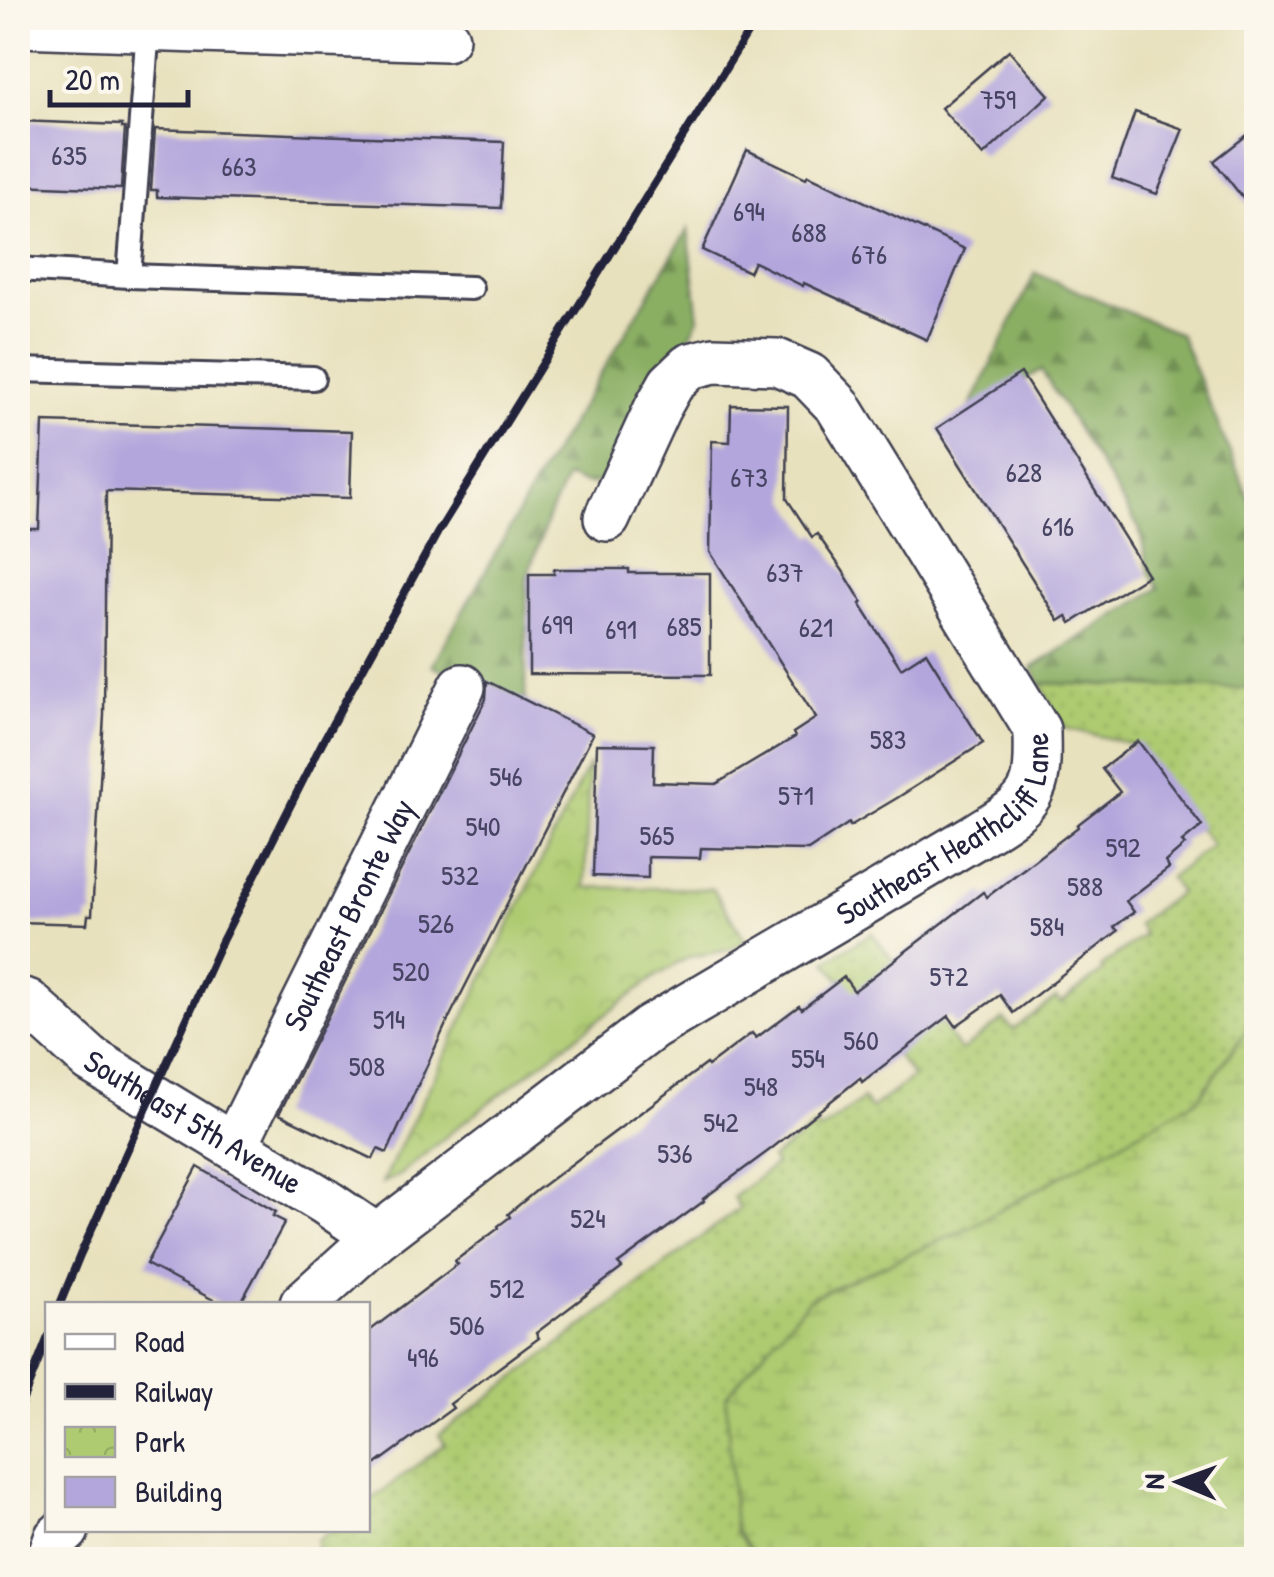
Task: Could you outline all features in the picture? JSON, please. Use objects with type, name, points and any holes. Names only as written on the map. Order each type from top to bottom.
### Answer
[{"type":"street","points":[[18,24],[119,24],[446,38]]},
{"type":"street","name":"Southeast Heathcliff Lane","points":[[306,1302],[377,1236],[651,1028],[976,836],[1017,809],[1032,788],[1036,730],[838,406],[808,376],[777,362],[714,360],[690,366],[671,384],[657,409],[607,518]]},
{"type":"street","name":"Southeast Bronte Way","points":[[234,1146],[462,687]]},
{"type":"street","name":"Southeast 5th Avenue","points":[[18,1000],[27,1002],[91,1060],[377,1236]]},
{"type":"street","points":[[49,1560],[57,1538],[64,1532]]},
{"type":"lane","points":[[119,24],[129,276]]},
{"type":"lane","points":[[18,269],[471,288]]},
{"type":"lane","points":[[18,370],[313,378]]},
{"type":"green space","points":[[688,229],[699,318],[604,478],[590,484],[567,477],[527,578],[525,706],[432,666],[536,481]]},
{"type":"green space","points":[[1035,273],[1180,334],[1256,515],[1256,689],[1040,683],[1032,668],[1159,588],[1149,572],[1139,528],[1041,370],[966,416]]},
{"type":"green space","points":[[1040,683],[1256,689],[1256,1017],[1198,1099],[967,1229],[810,1298],[735,1531],[758,1559],[301,1560],[329,1532],[370,1532],[370,1500],[445,1444],[439,1435],[740,1208],[733,1197],[775,1165],[771,1159],[815,1126],[820,1131],[863,1099],[871,1109],[913,1077],[826,961],[872,933],[961,1051],[1004,1019],[1013,1030],[1056,998],[1061,1003],[1144,935],[1137,924],[1180,892],[1169,878],[1212,845],[1136,745],[1064,728]]},
{"type":"green space","points":[[589,764],[585,887],[713,889],[746,941],[728,950],[689,957],[655,977],[398,1176],[382,1183]]},
{"type":"green space","points":[[1256,1017],[1256,1559],[758,1559],[735,1531],[726,1396],[810,1298],[967,1229],[1198,1099]]},
{"type":"building","points":[[1009,50],[1049,95],[983,156],[941,108]]},
{"type":"building","points":[[1135,112],[1183,129],[1157,194],[1112,178]]},
{"type":"building","points":[[18,121],[122,125],[125,128],[121,189],[18,185]]},
{"type":"building","points":[[1256,128],[1256,215],[1214,161]]},
{"type":"building","points":[[155,129],[504,142],[501,208],[157,197],[157,190],[151,190]]},
{"type":"building","points":[[747,150],[965,249],[927,340],[754,262],[749,272],[702,250]]},
{"type":"building","points":[[1021,373],[1148,575],[1071,623],[1067,616],[1059,621],[937,428]]},
{"type":"building","points":[[731,405],[788,406],[787,499],[812,537],[817,534],[843,571],[901,668],[926,652],[983,743],[808,850],[701,848],[700,858],[648,857],[648,878],[593,876],[597,744],[654,745],[653,782],[716,784],[795,737],[793,733],[816,718],[710,552],[712,441],[730,442]]},
{"type":"building","points":[[43,422],[352,431],[350,498],[106,491],[104,715],[92,915],[88,915],[87,924],[18,922],[18,529],[39,529]]},
{"type":"building","points":[[554,569],[710,573],[710,675],[529,674],[529,574],[554,574]]},
{"type":"building","points":[[487,681],[593,734],[446,1024],[387,1153],[378,1149],[373,1159],[279,1114],[486,699]]},
{"type":"building","points":[[1138,741],[1202,826],[1165,862],[1169,868],[1126,901],[1134,912],[1114,927],[1118,931],[1013,1013],[1000,995],[956,1026],[949,1016],[862,1082],[860,1078],[618,1264],[622,1268],[536,1333],[539,1338],[370,1469],[370,1330],[458,1264],[455,1261],[499,1228],[510,1217],[508,1214],[537,1190],[706,1064],[752,1033],[756,1038],[799,1006],[802,1009],[844,977],[854,991],[983,892],[987,897],[1120,792],[1102,769]]},
{"type":"building","points":[[198,1167],[276,1212],[273,1216],[285,1222],[241,1302],[217,1302],[146,1264]]},
{"type":"railway","points":[[61,1302],[222,941],[323,741],[438,532],[757,18]]},
{"type":"railway","points":[[18,1412],[45,1344]]}]
